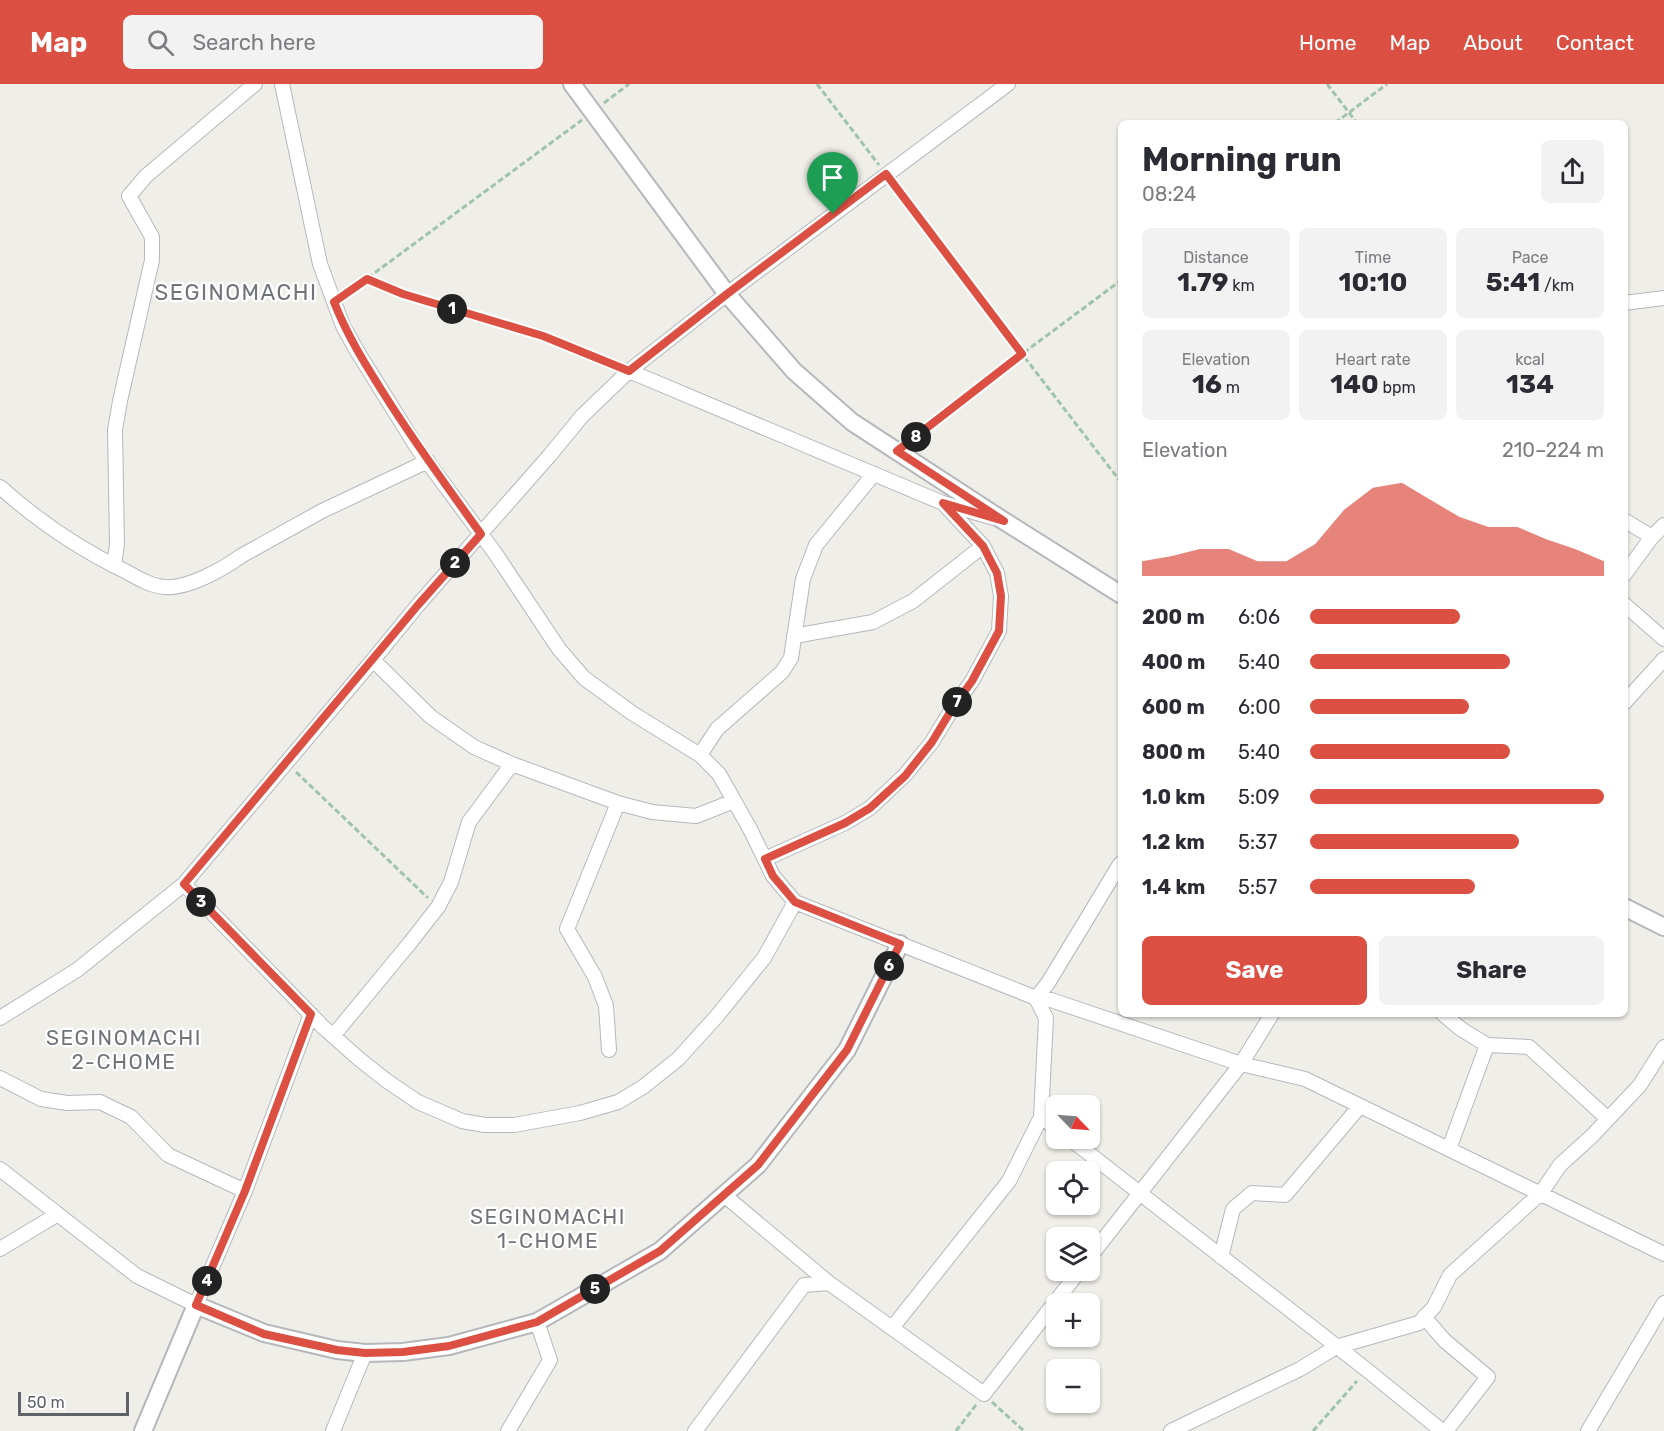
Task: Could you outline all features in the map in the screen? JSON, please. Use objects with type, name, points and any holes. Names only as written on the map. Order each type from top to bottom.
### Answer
[{"type":"street","points":[[114,566],[117,544],[115,430],[152,260],[152,237],[129,196],[146,176],[255,84]]},
{"type":"street","points":[[282,84],[320,264],[344,326],[357,351],[428,461],[559,649],[584,678],[632,713],[700,755],[719,774],[773,876],[795,902],[1036,998],[1051,1000],[1241,1064],[1305,1079],[1664,1254]]},
{"type":"street","points":[[572,84],[727,294],[794,371],[852,422],[1118,593]]},
{"type":"street","points":[[0,1018],[77,970],[184,884],[418,605],[582,416],[629,371],[727,294],[1008,84]]},
{"type":"street","points":[[1628,302],[1664,298]]},
{"type":"street","points":[[629,371],[873,475],[943,503],[1004,521]]},
{"type":"street","points":[[0,487],[68,538],[114,566],[153,586],[168,588],[192,582],[229,564],[322,511],[428,461]]},
{"type":"street","points":[[700,755],[717,729],[782,672],[791,658],[802,579],[816,546],[873,475]]},
{"type":"street","points":[[765,859],[845,823],[870,808],[905,776],[932,742],[972,681],[999,631],[1001,596],[997,573],[983,546],[943,503]]},
{"type":"street","points":[[1628,522],[1652,537]]},
{"type":"street","points":[[1628,570],[1664,525]]},
{"type":"street","points":[[794,636],[873,622],[913,601],[983,546]]},
{"type":"street","points":[[1628,608],[1664,639]]},
{"type":"street","points":[[1628,699],[1664,659]]},
{"type":"street","points":[[373,660],[431,717],[474,747],[512,764],[618,803],[652,812],[696,816],[734,801]]},
{"type":"street","points":[[333,1036],[438,907],[451,882],[470,822],[512,764]]},
{"type":"street","points":[[609,1050],[606,1006],[595,977],[567,929],[618,803]]},
{"type":"street","points":[[1036,998],[1048,983],[1118,867]]},
{"type":"street","points":[[184,884],[333,1036],[387,1081],[418,1101],[462,1121],[485,1125],[514,1125],[580,1113],[618,1102],[644,1087],[678,1059],[717,1016],[764,958],[795,902]]},
{"type":"street","points":[[1628,909],[1664,927]]},
{"type":"street","points":[[0,1169],[137,1276],[196,1305],[264,1334],[337,1350],[365,1353],[403,1352],[449,1346],[537,1322],[660,1251],[758,1165],[847,1050],[900,944]]},
{"type":"street","points":[[892,1328],[1009,1182],[1041,1117],[1046,1018],[1036,998]]},
{"type":"street","points":[[142,1431],[245,1191],[311,1014]]},
{"type":"street","points":[[1100,1244],[1241,1064],[1270,1017]]},
{"type":"street","points":[[1447,1017],[1487,1045],[1529,1047],[1608,1119]]},
{"type":"street","points":[[1449,1149],[1487,1045]]},
{"type":"street","points":[[1171,1431],[1300,1369],[1336,1347],[1419,1323],[1434,1307],[1450,1275],[1541,1193],[1560,1165],[1640,1085],[1664,1047]]},
{"type":"street","points":[[0,1078],[41,1099],[67,1104],[100,1102],[131,1117],[168,1155],[245,1191]]},
{"type":"street","points":[[1221,1257],[1233,1209],[1252,1193],[1285,1195],[1360,1106]]},
{"type":"street","points":[[1041,1117],[1046,1121]]},
{"type":"street","points":[[1083,1149],[1444,1431],[1488,1377],[1445,1341],[1424,1317]]},
{"type":"street","points":[[724,1195],[829,1283],[984,1395],[1072,1281]]},
{"type":"street","points":[[0,1249],[58,1214]]},
{"type":"street","points":[[695,1431],[804,1285],[829,1283]]},
{"type":"street","points":[[1588,1431],[1664,1303]]},
{"type":"street","points":[[508,1431],[550,1360],[537,1322]]},
{"type":"street","points":[[333,1431],[365,1353]]},
{"type":"path","points":[[334,302],[628,84]]},
{"type":"path","points":[[817,84],[1118,478]]},
{"type":"path","points":[[1327,84],[1355,120]]},
{"type":"path","points":[[1339,120],[1387,84]]},
{"type":"path","points":[[367,279],[403,294],[543,336],[629,371]]},
{"type":"path","points":[[897,451],[1118,282]]},
{"type":"path","points":[[286,763],[438,907]]},
{"type":"path","points":[[1313,1431],[1367,1370]]},
{"type":"path","points":[[956,1431],[984,1395],[1024,1431]]},
{"type":"district","name":"SEGINOMACHI","points":[[236,292]]},
{"type":"district","name":"SEGINOMACHI 2-CHOME","points":[[124,1049]]},
{"type":"district","name":"SEGINOMACHI 1-CHOME","points":[[548,1228]]},
{"type":"route","points":[[886,174],[1022,354],[897,451],[1004,521],[943,503],[983,546],[997,573],[1001,596],[999,631],[972,681],[932,742],[905,776],[870,808],[845,823],[765,859],[773,876],[795,902],[900,944],[847,1050],[758,1165],[660,1251],[537,1322],[449,1346],[403,1352],[365,1353],[337,1350],[264,1334],[196,1305],[245,1191],[311,1014],[184,884],[418,605],[481,534],[418,448],[357,351],[334,302],[367,279],[403,294],[543,336],[629,371],[833,214],[886,174]]}]
